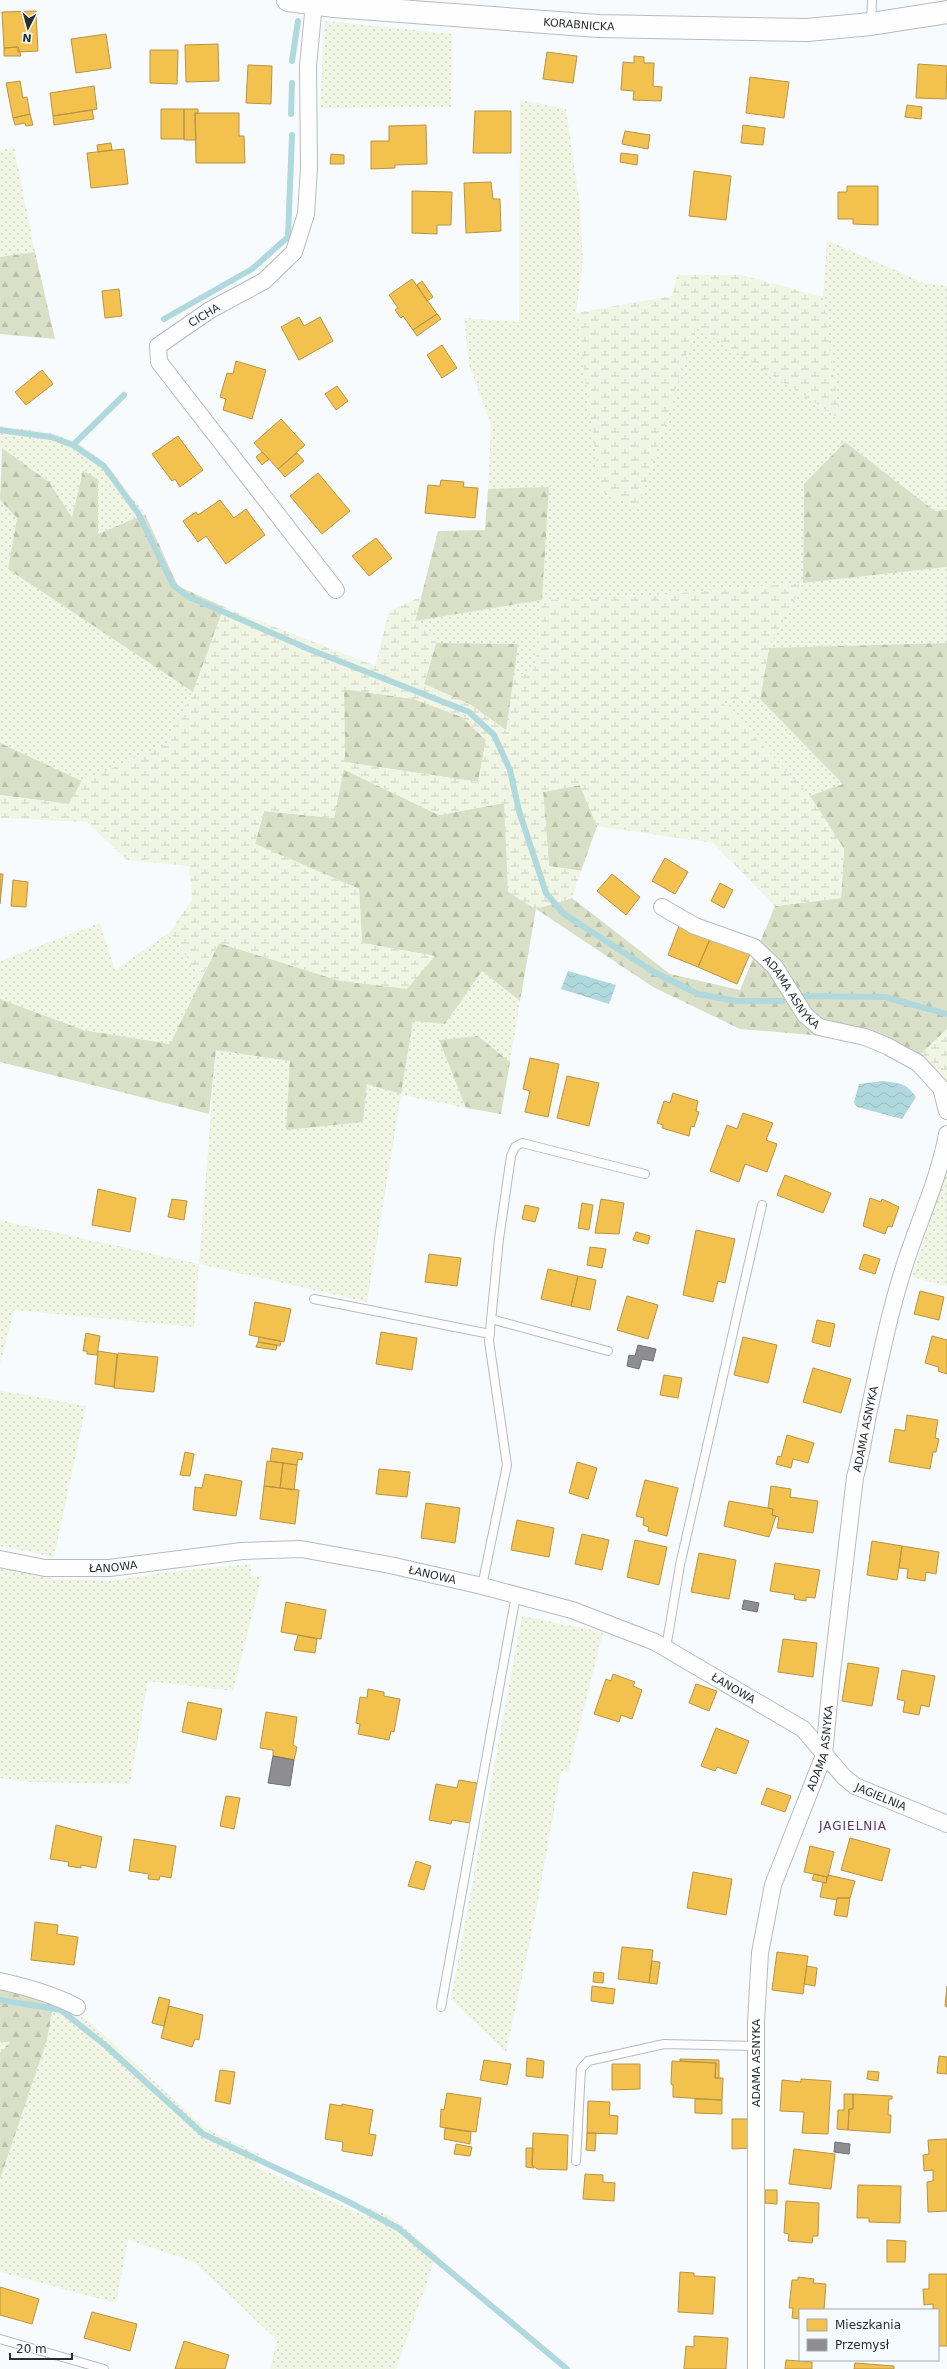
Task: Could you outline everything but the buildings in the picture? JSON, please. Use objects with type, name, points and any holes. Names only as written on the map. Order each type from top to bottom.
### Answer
[{"type":"street","name":"KORABNICKA","points":[[288,0],[598,26],[808,30],[871,24],[947,12]]},
{"type":"street","name":"CICHA","points":[[314,3],[308,66],[309,168],[306,214],[294,252],[264,281],[210,310],[158,346],[159,362],[336,590]]},
{"type":"street","name":"ADAMA ASNYKA","points":[[662,907],[695,926],[754,947],[775,967],[805,1016],[820,1027],[865,1037],[887,1046],[918,1063],[941,1088],[947,1111]]},
{"type":"street","name":"ADAMA ASNYKA","points":[[756,2369],[756,2046],[760,1953],[773,1885],[824,1755],[854,1482],[864,1446],[864,1435],[878,1370],[903,1272],[942,1163],[947,1134]]},
{"type":"street","name":"ŁANOWA","points":[[0,1558],[45,1568],[109,1568],[242,1551],[301,1549],[390,1565],[482,1586],[572,1610],[655,1642],[803,1729],[824,1755]]},
{"type":"street","name":"JAGIELNIA","points":[[824,1755],[844,1777],[855,1786],[947,1824]]},
{"type":"street","points":[[0,1981],[26,1987],[63,2000],[77,2007]]},
{"type":"lane","points":[[871,24],[872,0]]},
{"type":"lane","points":[[482,1586],[507,1465],[489,1341],[498,1239],[511,1156],[515,1147],[522,1143],[645,1174]]},
{"type":"lane","points":[[666,1648],[680,1565],[762,1205]]},
{"type":"lane","points":[[314,1299],[490,1334]]},
{"type":"lane","points":[[491,1319],[608,1351]]},
{"type":"lane","points":[[441,2006],[516,1595]]},
{"type":"lane","points":[[576,2161],[581,2069],[588,2061],[664,2044],[756,2046]]},
{"type":"lane","points":[[0,2339],[104,2369]]},
{"type":"green space","points":[[326,21],[452,34],[451,107],[320,108],[324,28]]},
{"type":"green space","points":[[520,100],[566,109],[579,199],[583,259],[576,313],[638,507],[696,325],[839,419],[823,297],[827,240],[924,283],[947,286],[947,510],[935,511],[845,442],[804,484],[803,583],[947,567],[947,643],[769,648],[802,583],[607,599],[543,600],[534,673],[514,675],[518,645],[436,643],[415,621],[542,600],[549,488],[488,489],[491,426],[469,364],[464,318],[519,322]]},
{"type":"green space","points":[[14,147],[35,252],[0,257],[0,151]]},
{"type":"green space","points":[[35,252],[55,339],[0,334],[0,257]]},
{"type":"green space","points":[[677,275],[741,275],[823,297],[840,419],[696,326],[638,508],[601,491],[576,313],[672,296]]},
{"type":"green space","points":[[0,426],[51,433],[85,448],[108,467],[145,514],[97,534],[98,479],[83,472],[72,517],[49,482],[2,448],[0,453]]},
{"type":"green space","points":[[845,442],[935,511],[947,510],[947,567],[803,583],[804,484]]},
{"type":"green space","points":[[2,448],[49,482],[72,517],[83,471],[98,479],[98,534],[145,514],[178,586],[224,607],[193,692],[8,569],[17,518],[0,500]]},
{"type":"green space","points":[[549,487],[542,600],[415,621],[438,531],[485,530],[488,489]]},
{"type":"green space","points":[[0,500],[17,518],[8,569],[193,692],[166,745],[82,781],[0,743]]},
{"type":"green space","points":[[803,583],[769,648],[760,699],[719,699],[810,796],[844,849],[841,898],[775,906],[713,843],[597,826],[580,785],[543,792],[549,866],[581,871],[572,898],[535,909],[508,892],[504,803],[439,815],[344,769],[334,818],[264,811],[255,844],[359,889],[362,943],[435,956],[407,989],[341,981],[219,943],[201,979],[170,932],[192,899],[189,866],[127,860],[87,822],[0,818],[0,795],[69,804],[82,781],[166,745],[193,692],[224,607],[375,666],[389,611],[421,597],[415,621],[436,643],[424,684],[471,705],[506,731],[514,675],[534,673],[542,600],[607,599]],"holes":[[[344,689],[414,699],[462,717],[486,740],[478,782],[345,762]]]},
{"type":"green space","points":[[436,643],[518,644],[507,731],[471,705],[424,684]]},
{"type":"green space","points":[[947,643],[947,1029],[921,1054],[895,1042],[740,1029],[653,987],[536,909],[520,1001],[482,971],[445,1024],[413,1021],[401,1094],[367,1084],[363,1122],[286,1130],[290,1061],[216,1050],[209,1114],[0,1062],[0,999],[83,1030],[170,1044],[219,943],[341,981],[434,956],[362,943],[359,889],[255,844],[264,811],[334,818],[343,769],[439,815],[504,803],[535,909],[572,898],[670,974],[740,990],[775,906],[841,898],[844,849],[810,796],[843,784],[760,699],[769,648]]},
{"type":"green space","points":[[344,689],[414,699],[462,717],[486,740],[478,782],[345,762]]},
{"type":"green space","points":[[718,699],[760,699],[844,784],[810,796]]},
{"type":"green space","points":[[0,743],[82,781],[69,804],[0,795]]},
{"type":"green space","points":[[580,785],[597,826],[581,871],[549,866],[543,792]]},
{"type":"green space","points":[[100,923],[115,970],[170,932],[201,979],[170,1044],[83,1030],[0,999],[0,961]]},
{"type":"green space","points":[[482,971],[520,1001],[510,1062],[478,1036],[439,1041],[466,1108],[401,1095],[367,1302],[199,1264],[216,1050],[291,1061],[363,1122],[367,1083],[401,1094],[413,1021],[445,1024]]},
{"type":"green space","points":[[947,1029],[947,1089],[921,1054]]},
{"type":"green space","points":[[478,1036],[510,1062],[501,1114],[466,1108],[439,1040]]},
{"type":"green space","points":[[947,1170],[947,1286],[912,1277]]},
{"type":"green space","points":[[0,1220],[199,1264],[194,1327],[14,1310],[0,1364]]},
{"type":"green space","points":[[0,1390],[86,1406],[54,1557],[0,1546]]},
{"type":"green space","points":[[251,1564],[251,1576],[262,1576],[233,1691],[148,1681],[130,1784],[30,1782],[0,1778],[0,1567],[55,1579],[111,1581],[167,1572]]},
{"type":"green space","points":[[522,1616],[603,1632],[568,1772],[561,1771],[535,1917],[506,2052],[451,1999]]},
{"type":"green space","points":[[0,1989],[54,2001],[47,2040],[0,2179],[0,2053],[10,2042],[0,2042]]},
{"type":"green space","points":[[54,2001],[90,2022],[205,2128],[259,2154],[256,2166],[367,2217],[370,2207],[390,2216],[437,2254],[396,2369],[270,2369],[277,2340],[194,2262],[128,2240],[116,2303],[0,2272],[0,2179],[47,2040]]},
{"type":"green space","points":[[11,2041],[0,2053],[0,2042]]},
{"type":"water","points":[[568,971],[616,985],[609,1004],[561,989]]},
{"type":"water","points":[[883,1081],[902,1084],[913,1092],[916,1097],[902,1119],[857,1107],[854,1102],[859,1084]]},
{"type":"waterway","points":[[292,61],[298,21]]},
{"type":"waterway","points":[[291,114],[292,83]]},
{"type":"waterway","points":[[164,319],[252,269],[288,237],[292,135]]},
{"type":"waterway","points":[[73,445],[124,395]]},
{"type":"waterway","points":[[0,430],[51,437],[73,445],[104,466],[138,513],[173,585],[187,596],[311,650],[469,712],[494,735],[510,770],[519,811],[546,893],[564,914],[654,972],[698,994],[736,1001],[783,1001]]},
{"type":"waterway","points":[[802,996],[885,997],[947,1014]]},
{"type":"waterway","points":[[0,2000],[61,2010],[106,2046],[203,2134],[345,2200],[398,2228],[567,2369]]},
{"type":"district","name":"JAGIELNIA","points":[[853,1826]]}]
